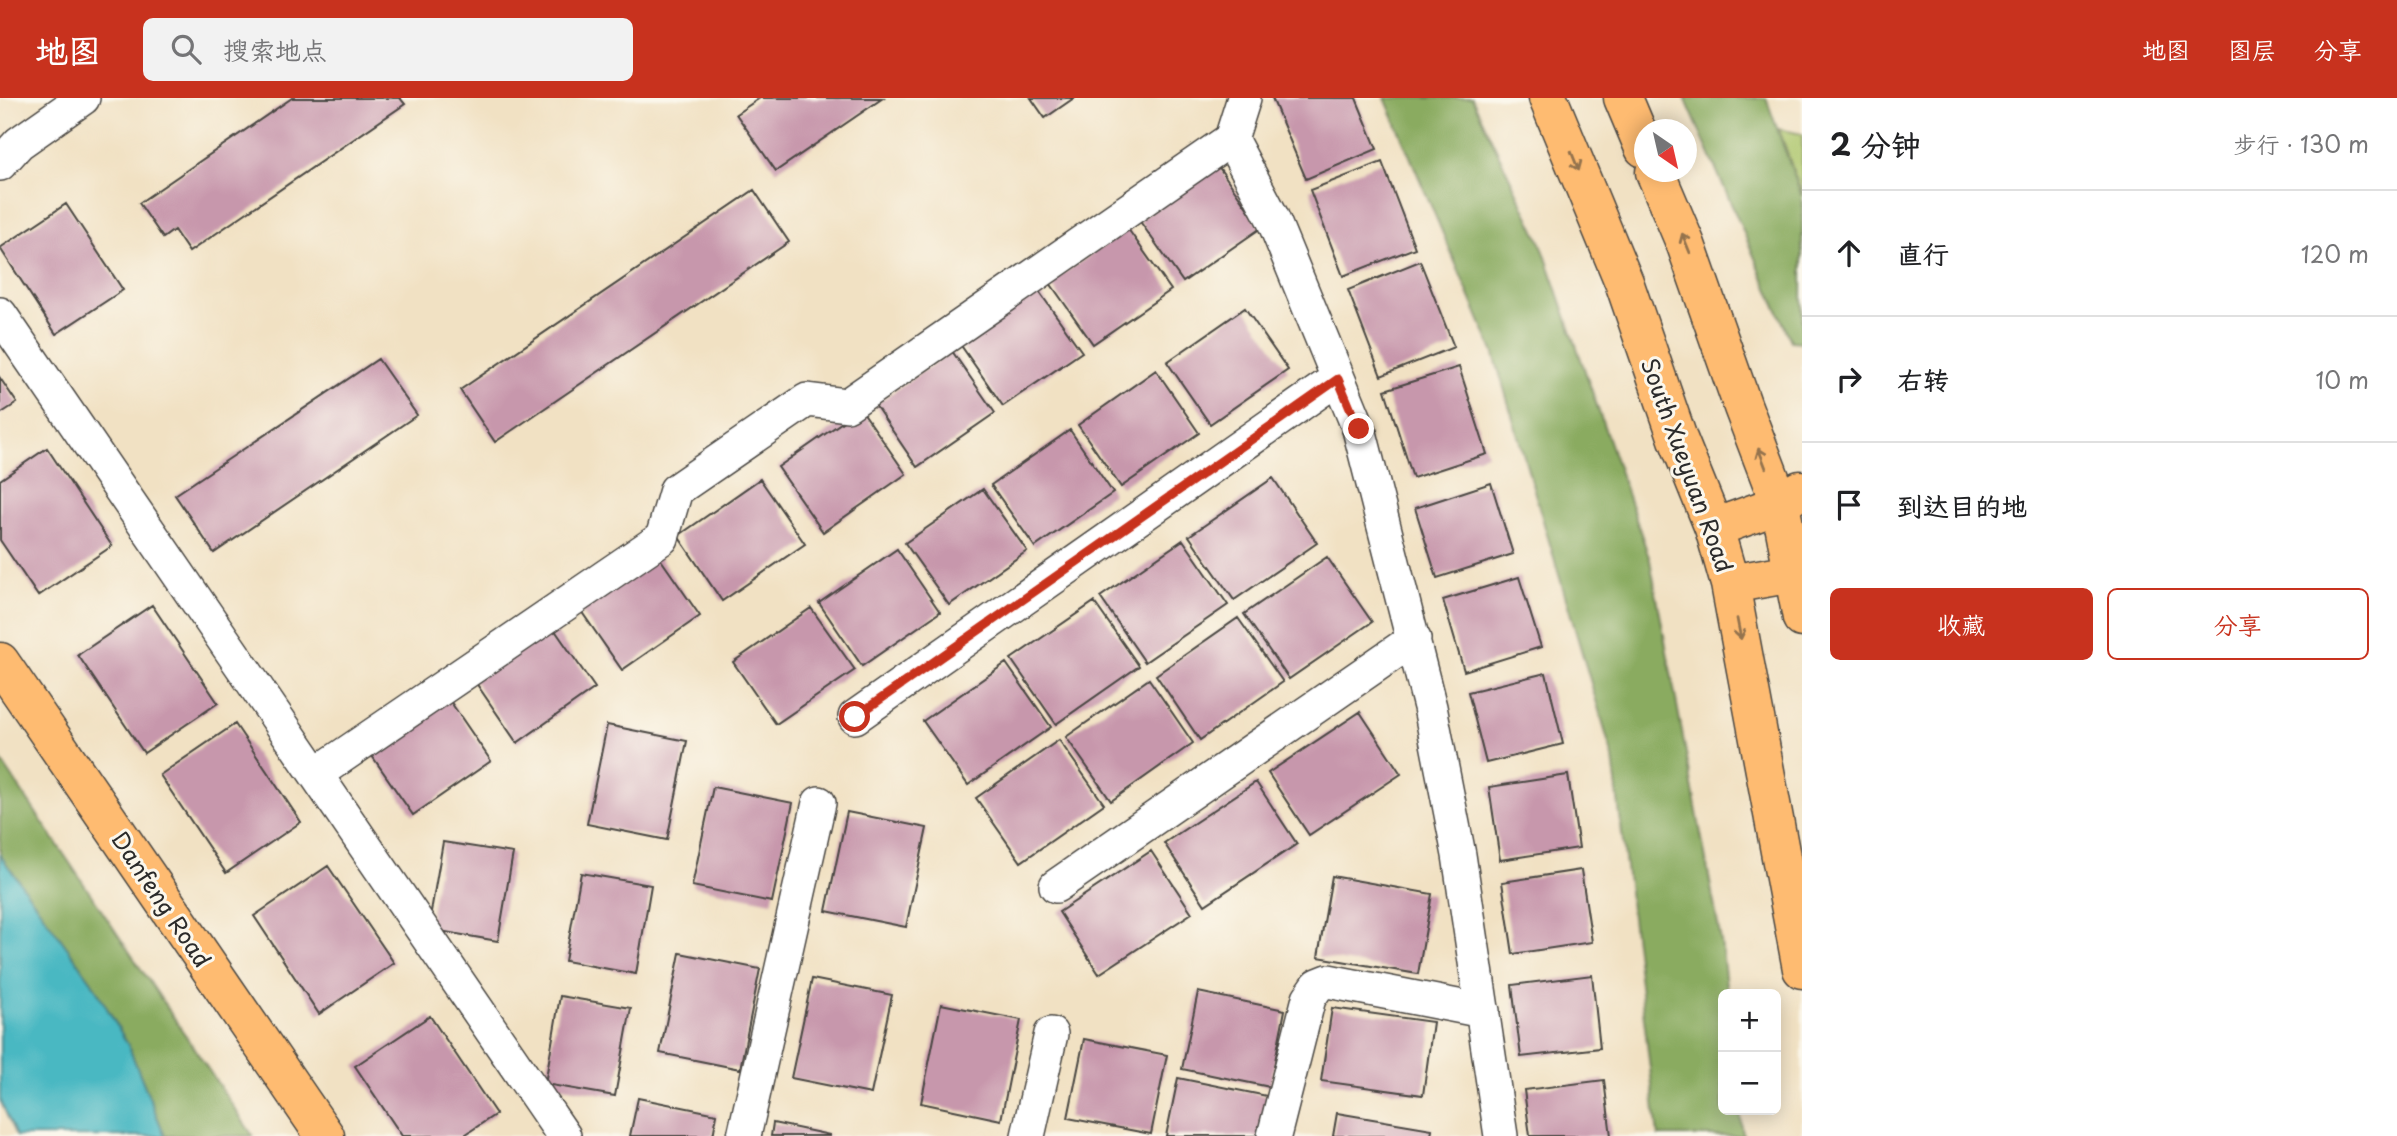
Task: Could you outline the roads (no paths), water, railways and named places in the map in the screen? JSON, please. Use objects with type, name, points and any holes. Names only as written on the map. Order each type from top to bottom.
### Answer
[{"type":"main road","name":"South Xueyuan Road","points":[[1548,98],[1624,282],[1678,439],[1714,527],[1731,584],[1802,969]]},
{"type":"main road","points":[[1623,98],[1634,124]]},
{"type":"main road","points":[[1659,182],[1686,244],[1743,407],[1791,496],[1802,618]]},
{"type":"main road","points":[[1714,527],[1791,496]]},
{"type":"main road","points":[[1731,584],[1797,569]]},
{"type":"main road","name":"Danfeng Road","points":[[0,662],[325,1136]]},
{"type":"lane","points":[[0,164],[19,144],[83,98]]},
{"type":"lane","points":[[316,774],[662,538],[676,490],[807,400],[847,405],[1231,139],[1244,98]]},
{"type":"lane","points":[[1231,139],[1272,217],[1359,429],[1430,707],[1459,855],[1501,1136]]},
{"type":"lane","points":[[0,314],[564,1136]]},
{"type":"lane","points":[[855,717],[1338,379]]},
{"type":"lane","points":[[1056,886],[1414,639]]},
{"type":"lane","points":[[744,1136],[819,803]]},
{"type":"lane","points":[[1274,1136],[1309,998],[1318,985],[1328,981],[1483,1011]]},
{"type":"lane","points":[[1028,1136],[1051,1034]]},
{"type":"water","points":[[0,855],[92,982],[128,1045],[165,1136],[16,1136],[0,1100]]}]
